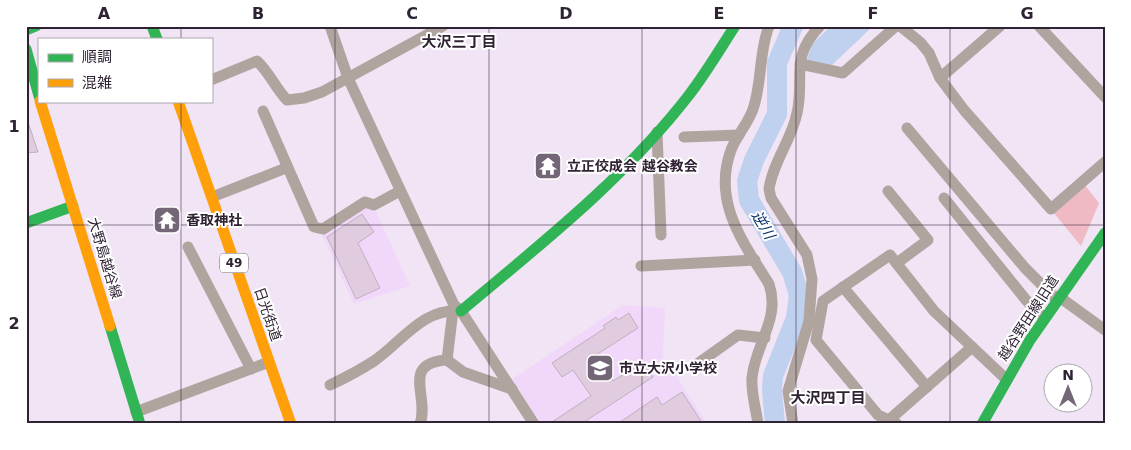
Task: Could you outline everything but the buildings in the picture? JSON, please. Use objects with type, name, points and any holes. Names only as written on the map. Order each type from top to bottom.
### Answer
[{"type":"main road","points":[[26,30],[36,26]]},
{"type":"main road","points":[[152,26],[157,38]]},
{"type":"main road","points":[[457,311],[564,227],[597,195],[683,103],[735,26]]},
{"type":"main road","points":[[26,49],[38,92]]},
{"type":"main road","name":"大野島越谷線","points":[[40,102],[140,424]]},
{"type":"main road","name":"日光街道","points":[[178,102],[291,424]]},
{"type":"main road","points":[[26,223],[73,206]]},
{"type":"main road","name":"越谷野田線旧道","points":[[982,424],[1044,318],[1105,233]]},
{"type":"street","points":[[330,26],[348,78],[457,311],[534,424]]},
{"type":"street","points":[[212,80],[257,61],[268,72],[279,92],[288,100],[304,98],[348,78],[444,26]]},
{"type":"street","points":[[758,424],[752,392],[752,377],[771,322],[773,296],[769,284],[731,215],[725,193],[726,165],[755,103],[761,54],[769,26]]},
{"type":"street","points":[[793,424],[788,392],[809,321],[812,279],[807,255],[771,198],[769,189],[797,114],[800,64],[805,46],[820,26]]},
{"type":"street","points":[[800,64],[843,73],[896,26]]},
{"type":"street","points":[[900,26],[920,42],[929,53],[940,78],[964,110],[1050,209],[1105,162]]},
{"type":"street","points":[[940,78],[1000,26]]},
{"type":"street","points":[[1040,26],[1105,97]]},
{"type":"street","points":[[263,111],[286,168],[314,228],[323,229],[365,202],[374,205],[400,191]]},
{"type":"street","points":[[907,128],[1025,268],[1057,298],[1105,330]]},
{"type":"street","points":[[657,132],[661,235]]},
{"type":"street","points":[[684,138],[739,135]]},
{"type":"street","points":[[212,197],[286,168]]},
{"type":"street","points":[[888,191],[928,240],[897,263]]},
{"type":"street","points":[[944,198],[1026,300],[1044,318]]},
{"type":"street","points":[[188,247],[251,369]]},
{"type":"street","points":[[972,347],[927,387],[893,422],[878,415],[816,340],[823,301],[890,255],[934,311],[1007,380]]},
{"type":"street","points":[[641,266],[755,260]]},
{"type":"street","points":[[843,287],[927,387]]},
{"type":"street","points":[[447,360],[457,311]]},
{"type":"street","points":[[330,385],[375,360],[429,316],[457,311]]},
{"type":"street","points":[[693,367],[738,335],[765,338]]},
{"type":"street","points":[[420,424],[423,406],[419,375],[425,366],[434,360],[447,360],[463,372],[512,390]]},
{"type":"street","points":[[136,412],[269,362]]},
{"type":"shaded area","points":[[1084,184],[1099,203],[1081,246],[1053,212]]},
{"type":"shaded area","points":[[364,204],[374,207],[410,286],[354,304],[321,233]]},
{"type":"shaded area","name":"市立大沢小学校","points":[[623,305],[665,308],[663,356],[707,424],[539,424],[511,380]]},
{"type":"water","points":[[831,26],[873,26],[832,65],[810,62],[807,59],[812,44]]},
{"type":"waterway","name":"逆川","points":[[775,424],[772,390],[773,376],[796,318],[799,295],[792,272],[749,200],[747,181],[754,160],[777,114],[777,63],[793,26]]},
{"type":"traffic: fast","points":[[26,30],[36,26]]},
{"type":"traffic: fast","points":[[152,26],[157,38]]},
{"type":"traffic: fast","points":[[461,311],[581,209],[638,154],[689,95],[735,26]]},
{"type":"traffic: fast","points":[[26,49],[38,92]]},
{"type":"traffic: fast","points":[[26,223],[73,206]]},
{"type":"traffic: fast","points":[[982,424],[1030,340],[1105,233]]},
{"type":"traffic: fast","points":[[110,326],[140,424]]},
{"type":"traffic: slow","points":[[40,102],[110,326]]},
{"type":"traffic: slow","points":[[178,102],[291,424]]},
{"type":"place","name":"立正佼成会 越谷教会","points":[[548,166]]},
{"type":"place","name":"香取神社","points":[[167,220]]},
{"type":"place","name":"市立大沢小学校","points":[[600,368]]},
{"type":"district","name":"大沢三丁目","points":[[459,42]]},
{"type":"district","name":"大沢四丁目","points":[[828,398]]}]
